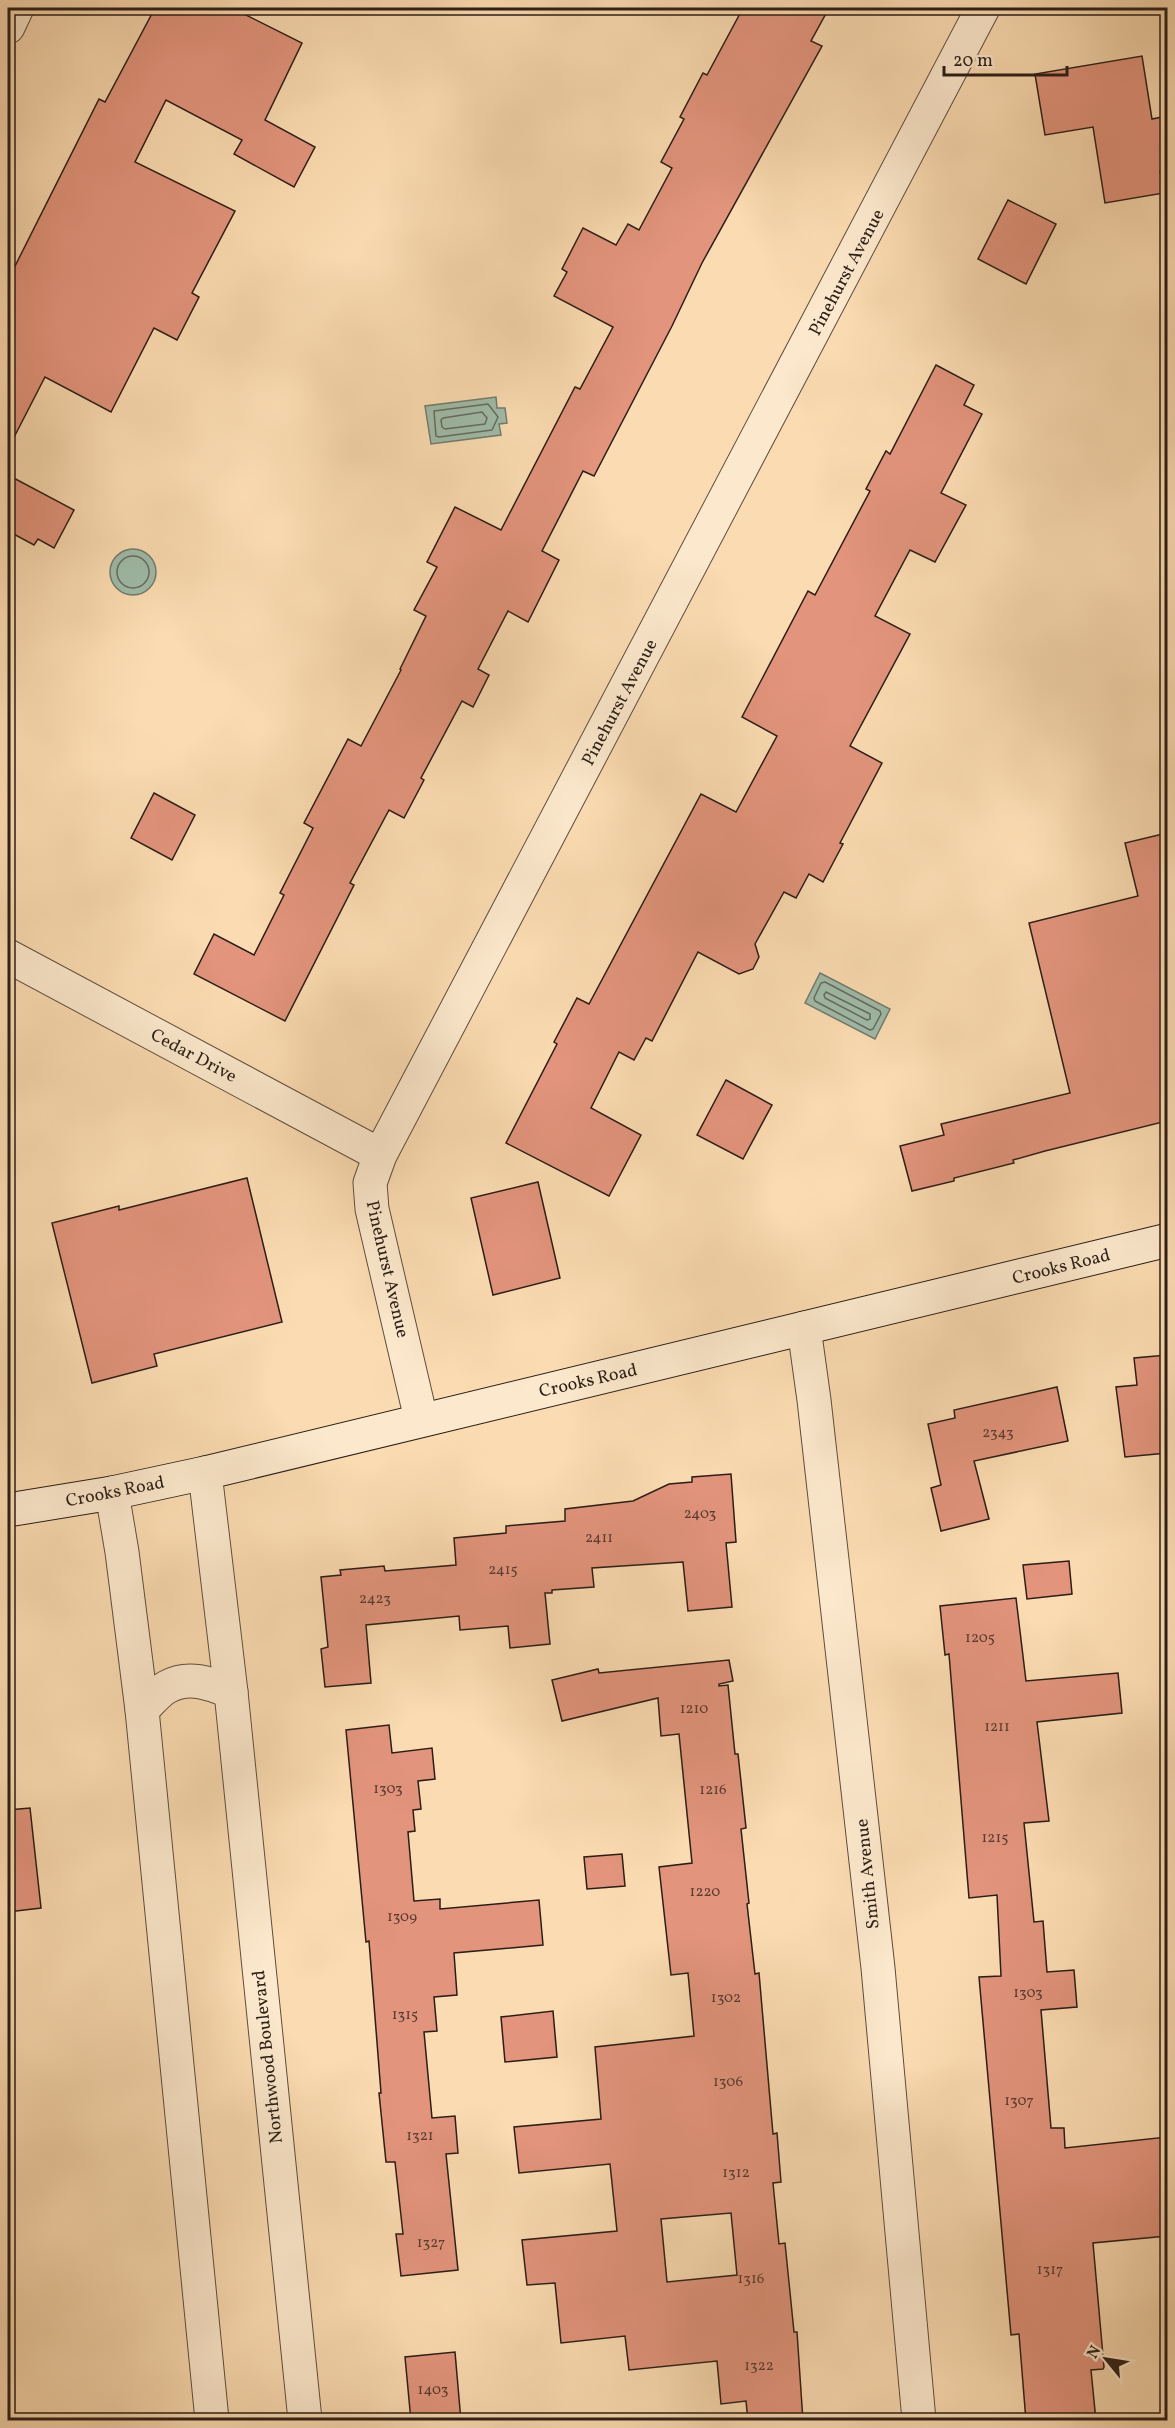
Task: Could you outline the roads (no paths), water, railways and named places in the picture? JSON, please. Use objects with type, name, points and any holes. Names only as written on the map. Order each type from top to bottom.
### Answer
[{"type":"street","points":[[8,27],[17,8]]},
{"type":"street","name":"Pinehurst Avenue","points":[[422,1419],[372,1209],[370,1183],[380,1155],[983,8]]},
{"type":"street","name":"Cedar Drive","points":[[8,956],[380,1155]]},
{"type":"street","name":"Crooks Road","points":[[8,1510],[112,1493],[205,1473],[1167,1240]]},
{"type":"street","name":"Smith Avenue","points":[[804,1328],[878,1968],[919,2421]]},
{"type":"street","name":"Northwood Boulevard","points":[[205,1473],[231,1692],[305,2421]]},
{"type":"street","points":[[112,1493],[122,1552],[142,1710],[212,2421]]},
{"type":"street","points":[[142,1710],[167,1687],[190,1681],[207,1682],[231,1692]]},
{"type":"water","points":[[496,397],[497,408],[505,408],[507,423],[499,424],[501,435],[431,444],[425,406]]},
{"type":"water","points":[[133,549],[149,556],[156,572],[149,588],[133,595],[117,588],[110,572],[117,556]]},
{"type":"water","points":[[820,973],[890,1009],[875,1039],[805,1003]]}]
